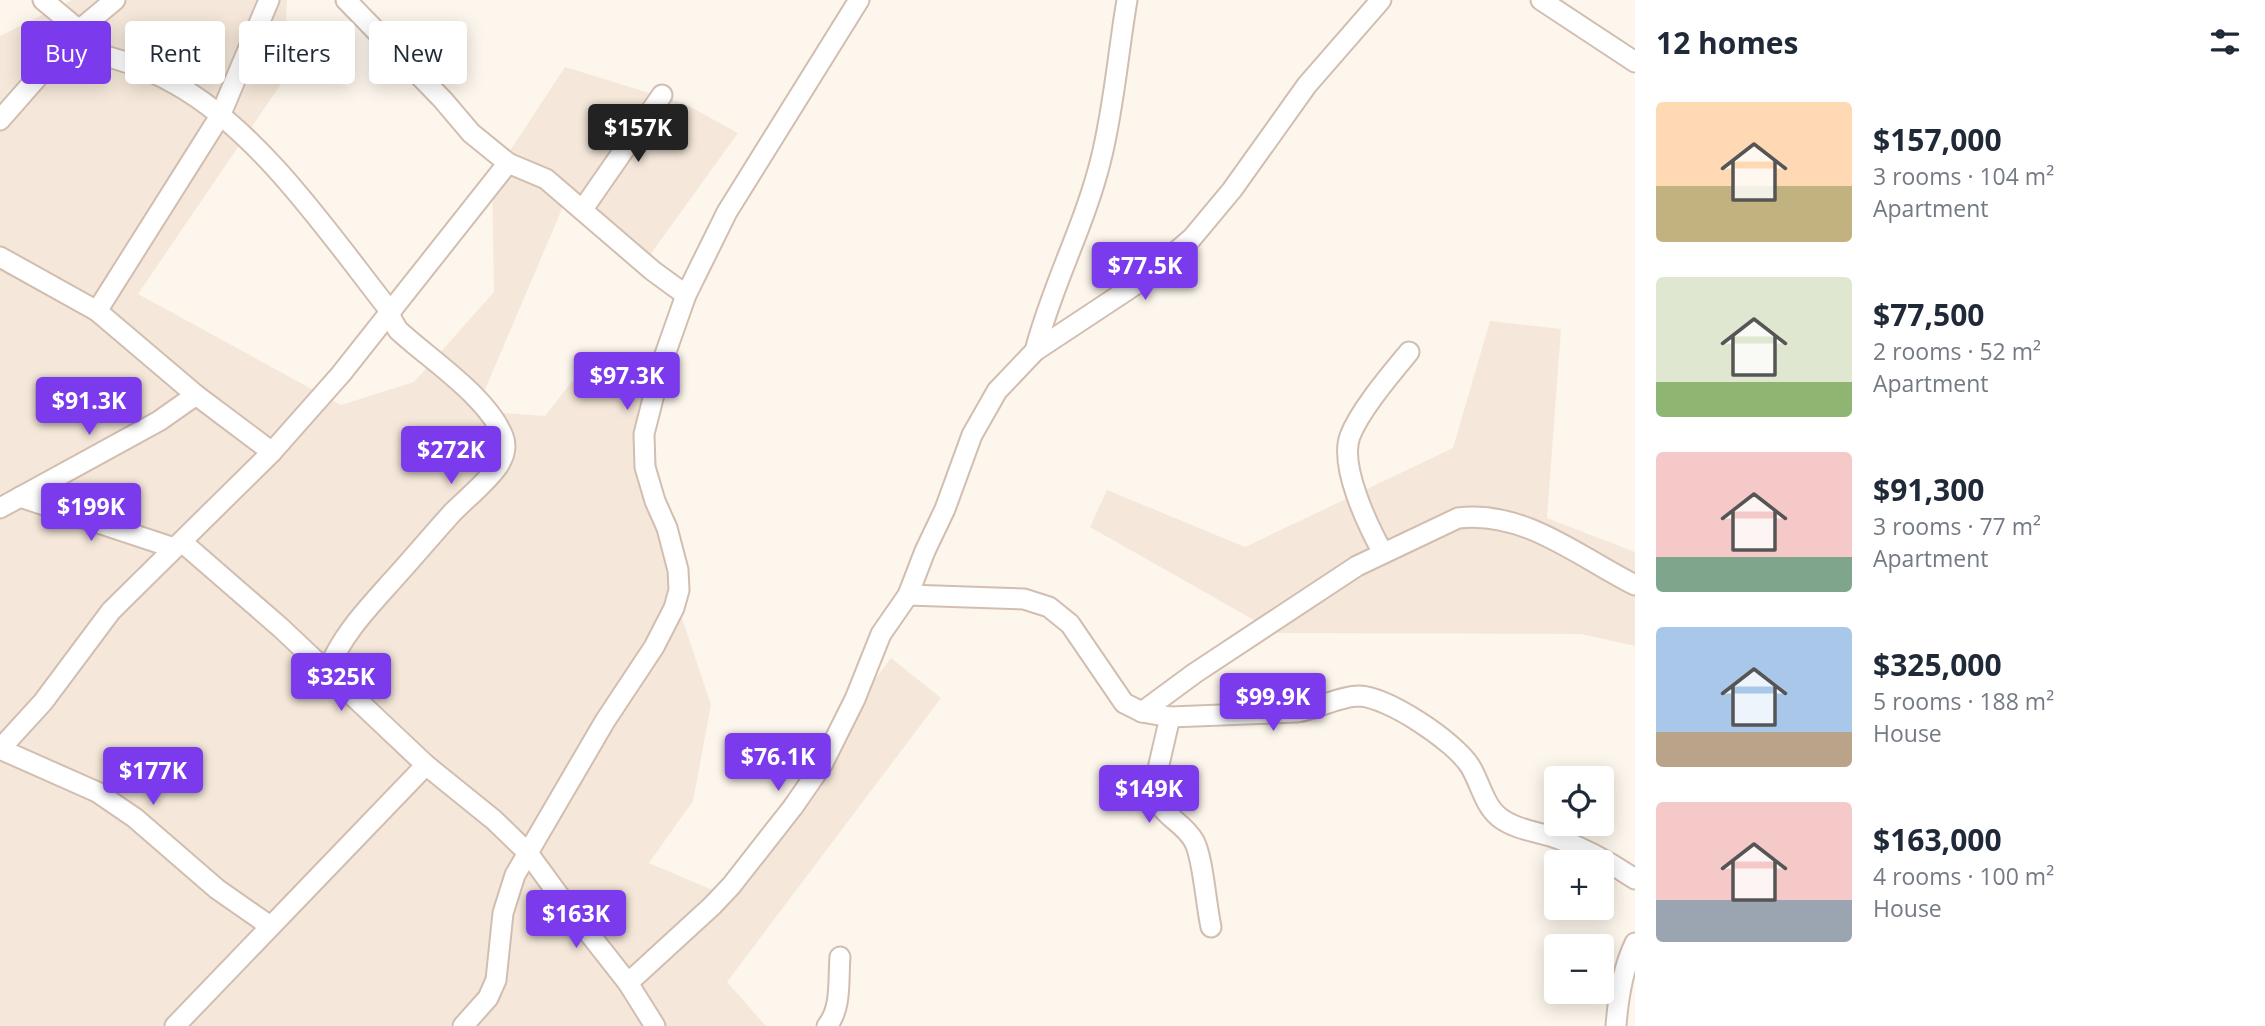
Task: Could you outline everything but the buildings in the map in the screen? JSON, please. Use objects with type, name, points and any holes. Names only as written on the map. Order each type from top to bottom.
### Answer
[{"type":"street","points":[[43,0],[68,21]]},
{"type":"street","points":[[90,21],[115,0]]},
{"type":"street","points":[[97,311],[220,116],[269,0]]},
{"type":"street","points":[[346,0],[443,100],[471,133],[508,163],[546,179],[653,271],[686,295]]},
{"type":"street","points":[[463,1026],[488,998],[496,979],[506,900],[514,876],[605,721],[654,647],[674,608],[679,590],[678,570],[667,528],[645,467],[643,434],[662,363],[686,295],[727,212],[859,0]]},
{"type":"street","points":[[1035,351],[1085,212],[1101,158],[1127,0]]},
{"type":"street","points":[[628,983],[724,893],[822,765],[840,732],[881,634],[908,595],[945,509],[979,419],[997,391],[1035,351],[1147,276],[1192,238],[1232,190],[1307,85],[1381,0]]},
{"type":"street","points":[[1541,0],[1635,62]]},
{"type":"street","points":[[111,58],[155,73],[184,89],[248,140],[390,312],[398,330],[482,405],[503,436],[505,453],[499,465],[453,512],[361,617],[335,653],[327,672]]},
{"type":"street","points":[[0,120],[31,84]]},
{"type":"street","points":[[583,209],[662,96]]},
{"type":"street","points":[[270,926],[217,889],[135,818],[97,792],[0,749],[43,702],[111,611],[272,452],[341,374],[508,163]]},
{"type":"street","points":[[0,257],[97,311],[196,395],[272,452]]},
{"type":"street","points":[[1383,553],[1363,512],[1350,469],[1348,446],[1359,419],[1409,352]]},
{"type":"street","points":[[0,508],[159,421],[196,395]]},
{"type":"street","points":[[20,497],[178,545],[327,672],[426,765],[486,813],[528,853],[628,983],[655,1026]]},
{"type":"street","points":[[1142,712],[1314,593],[1383,553],[1446,522],[1484,517],[1534,530],[1635,585]]},
{"type":"street","points":[[908,595],[1024,599],[1049,607],[1070,624],[1124,703],[1142,712],[1170,717],[1297,712],[1313,710],[1352,697],[1376,699],[1431,729],[1453,747],[1469,766],[1492,810],[1502,819],[1577,846],[1635,879]]},
{"type":"street","points":[[1170,717],[1154,795],[1163,810],[1193,839],[1211,927]]},
{"type":"street","points":[[175,1026],[426,765]]},
{"type":"street","points":[[1616,1026],[1625,968],[1635,943]]},
{"type":"street","points":[[827,1026],[836,1007],[840,957]]},
{"type":"shaded area","points":[[72,0],[287,0],[286,21],[239,21],[239,84],[281,84],[138,294],[341,405],[414,382],[494,292],[492,178],[565,67],[685,104],[738,133],[650,255],[567,197],[476,411],[545,416],[592,356],[644,375],[676,600],[711,705],[693,801],[649,863],[715,891],[891,658],[941,698],[727,982],[766,1026],[0,1026],[0,36],[21,26],[21,84],[111,84],[111,21],[30,21]]},
{"type":"shaded area","points":[[1490,321],[1561,329],[1547,518],[1635,552],[1635,646],[1581,634],[1277,633],[1090,527],[1107,490],[1245,547],[1453,448]]}]
